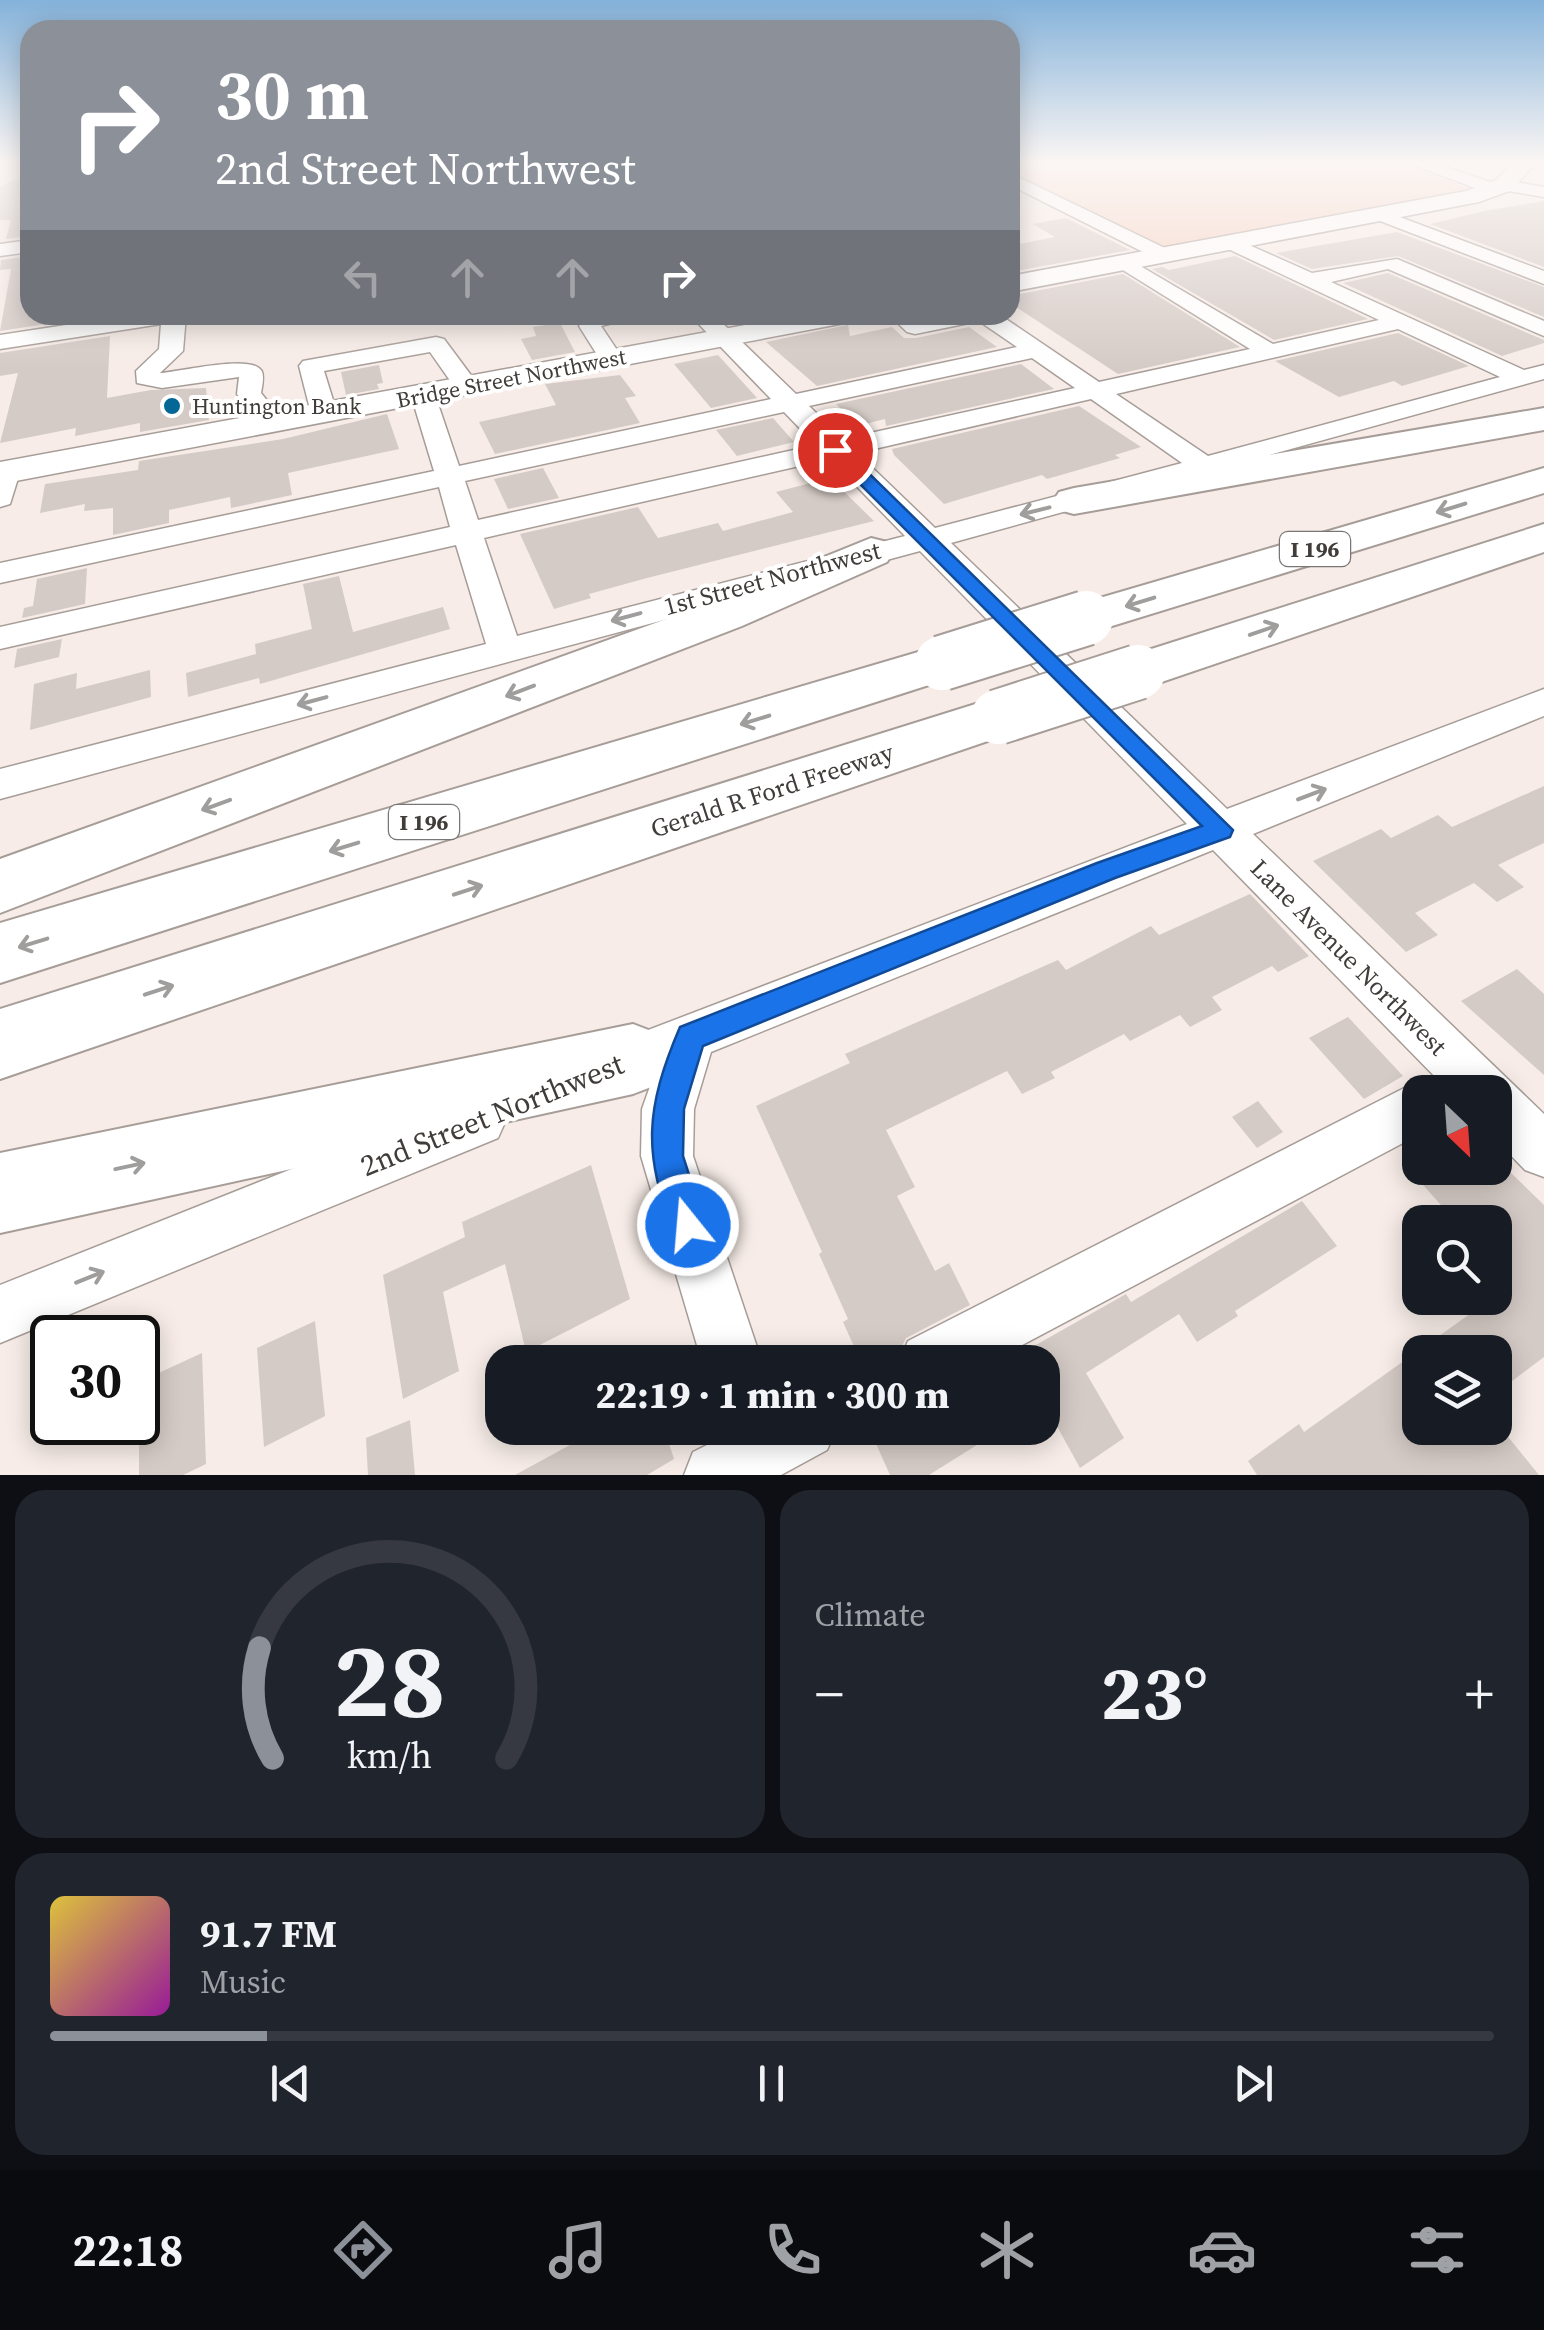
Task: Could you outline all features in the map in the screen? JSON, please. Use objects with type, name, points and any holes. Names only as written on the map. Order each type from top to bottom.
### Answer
[{"type":"highway","points":[[1074,501],[1544,419]]},
{"type":"highway","name":"I 196","points":[[0,953],[1544,480]]},
{"type":"highway","name":"Gerald R Ford Freeway","points":[[0,1044],[1544,536]]},
{"type":"highway","points":[[0,886],[725,615],[871,552]]},
{"type":"highway","points":[[0,1193],[662,1048]]},
{"type":"main road","points":[[1020,282],[1296,231]]},
{"type":"main road","name":"Bridge Street Northwest","points":[[2,481],[264,424],[611,359],[712,326]]},
{"type":"street","points":[[1114,231],[1164,256]]},
{"type":"street","points":[[1423,231],[1544,278]]},
{"type":"street","points":[[1231,243],[1400,322],[1533,375]]},
{"type":"street","points":[[1404,268],[1478,252]]},
{"type":"street","points":[[1125,263],[1271,352]]},
{"type":"street","points":[[1309,280],[1390,263],[1544,329]]},
{"type":"street","points":[[0,638],[1400,322]]},
{"type":"street","points":[[0,342],[109,325]]},
{"type":"street","points":[[172,325],[170,350],[148,371],[148,380],[237,368],[250,373],[249,394],[264,413],[264,424]]},
{"type":"street","points":[[591,325],[611,359]]},
{"type":"street","points":[[1000,325],[1203,465]]},
{"type":"street","name":"Lane Avenue Northwest","points":[[712,326],[1221,830],[1458,1075]]},
{"type":"street","points":[[324,413],[311,366],[379,352],[436,344],[467,387]]},
{"type":"street","points":[[0,573],[1036,350]]},
{"type":"street","name":"1st Street Northwest","points":[[0,784],[1074,501],[1533,375]]},
{"type":"street","points":[[423,395],[505,650]]},
{"type":"street","name":"2nd Street Northwest","points":[[0,1314],[1106,870],[1221,830],[1544,702]]},
{"type":"street","points":[[662,1048],[668,1109],[666,1156],[727,1345]]},
{"type":"street","points":[[962,1345],[1402,1115]]},
{"type":"street","name":"Lane Avenue Northwest","points":[[1512,1124],[1544,1151]]},
{"type":"shaded area","points":[[1131,231],[1252,231],[1164,247]]},
{"type":"building","points":[[8,231],[20,231],[20,237],[6,239]]},
{"type":"building","points":[[1045,231],[1092,231],[1130,250],[1020,270],[1020,244],[1055,237]]},
{"type":"building","points":[[1448,231],[1544,231],[1544,267]]},
{"type":"building","points":[[1397,232],[1544,287],[1544,317],[1398,256],[1312,269],[1276,253]]},
{"type":"building","points":[[1235,256],[1368,319],[1274,340],[1152,269],[1169,270]]},
{"type":"building","points":[[20,257],[20,325],[40,325],[0,331],[11,269],[0,270],[1,260]]},
{"type":"building","points":[[1388,273],[1544,343],[1502,356],[1343,283]]},
{"type":"building","points":[[1123,274],[1240,347],[1118,374],[1020,310],[1020,294]]},
{"type":"building","points":[[561,325],[575,352],[532,360],[521,339],[536,336],[533,327]]},
{"type":"building","points":[[848,325],[850,336],[892,327],[904,338],[969,327],[997,347],[817,386],[766,342]]},
{"type":"building","points":[[1398,333],[1469,366],[1402,386],[1394,381],[1339,397],[1275,361]]},
{"type":"building","points":[[110,336],[107,398],[151,390],[206,388],[209,420],[140,432],[140,423],[75,436],[76,428],[0,443],[18,373],[0,376],[0,353]]},
{"type":"building","points":[[718,355],[757,398],[711,408],[674,364]]},
{"type":"building","points":[[1021,364],[1054,389],[886,426],[885,419],[858,426],[836,404]]},
{"type":"building","points":[[379,365],[383,383],[377,384],[379,389],[346,395],[341,372]]},
{"type":"building","points":[[620,375],[636,396],[625,398],[640,423],[495,454],[479,422],[556,405],[545,384]]},
{"type":"building","points":[[1079,406],[1141,447],[1115,455],[1120,458],[1047,479],[1042,475],[944,504],[892,449]]},
{"type":"building","points":[[387,414],[399,449],[288,473],[292,495],[231,508],[230,497],[169,510],[169,523],[113,535],[113,508],[84,511],[85,504],[40,513],[45,484],[138,470],[139,461],[283,439]]},
{"type":"building","points":[[773,418],[794,442],[737,456],[716,430]]},
{"type":"building","points":[[543,468],[559,498],[508,509],[494,479]]},
{"type":"building","points":[[830,478],[874,521],[647,578],[589,594],[591,598],[554,609],[520,534],[638,507],[658,538],[718,523],[723,531],[793,512],[776,492]]},
{"type":"building","points":[[87,568],[85,604],[22,618],[24,608],[33,606],[37,579]]},
{"type":"building","points":[[339,576],[353,632],[443,607],[450,629],[260,684],[259,678],[188,697],[186,673],[256,654],[255,644],[312,629],[303,584]]},
{"type":"building","points":[[62,639],[59,657],[14,668],[17,649]]},
{"type":"building","points":[[150,670],[151,697],[30,730],[34,684],[77,673],[76,689]]},
{"type":"building","points":[[1544,786],[1544,843],[1498,865],[1524,887],[1497,902],[1474,883],[1415,913],[1438,935],[1406,952],[1313,861],[1381,829],[1391,838],[1438,815],[1452,827]]},
{"type":"building","points":[[1250,894],[1309,956],[1278,972],[1272,966],[1212,997],[1222,1010],[1190,1027],[1180,1015],[1130,1041],[1124,1034],[1051,1072],[1055,1078],[1022,1094],[1007,1071],[886,1130],[915,1187],[897,1196],[935,1271],[949,1263],[970,1305],[906,1338],[902,1345],[853,1345],[843,1322],[848,1319],[819,1254],[822,1252],[756,1106],[850,1063],[845,1054],[1058,960],[1066,970],[1151,926],[1159,935]]},
{"type":"building","points":[[1517,969],[1544,994],[1544,1075],[1461,1001]]},
{"type":"building","points":[[1348,1017],[1402,1077],[1364,1099],[1309,1038]]},
{"type":"building","points":[[1258,1101],[1283,1132],[1257,1148],[1232,1117]]},
{"type":"building","points":[[591,1165],[630,1299],[540,1345],[524,1345],[505,1264],[443,1292],[459,1371],[403,1399],[383,1275],[465,1237],[462,1222]]},
{"type":"building","points":[[1512,1174],[1544,1205],[1544,1357],[1512,1381],[1512,1335],[1440,1335],[1468,1315],[1512,1315],[1512,1205],[1441,1205],[1423,1185],[1512,1185]]},
{"type":"building","points":[[1302,1201],[1337,1246],[1235,1311],[1238,1316],[1197,1342],[1179,1314],[1086,1373],[1124,1438],[1080,1468],[1060,1432],[1060,1345],[1036,1345],[1126,1294],[1131,1302]]},
{"type":"building","points":[[315,1321],[325,1416],[264,1447],[257,1348]]},
{"type":"building","points":[[202,1353],[206,1464],[183,1475],[139,1475],[139,1445],[160,1445],[160,1372]]},
{"type":"building","points":[[1402,1362],[1402,1445],[1512,1445],[1512,1442],[1539,1475],[1257,1475],[1248,1461],[1299,1424],[1304,1432]]},
{"type":"building","points":[[410,1420],[415,1475],[368,1475],[366,1438]]},
{"type":"building","points":[[570,1445],[669,1445],[674,1459],[647,1475],[515,1475]]},
{"type":"building","points":[[877,1445],[977,1445],[929,1475],[890,1475]]},
{"type":"place","name":"Huntington Bank","points":[[172,406]]},
{"type":"route","points":[[688,1225],[666,1156],[668,1109],[691,1037],[1106,870],[1221,830],[835,450]]}]
